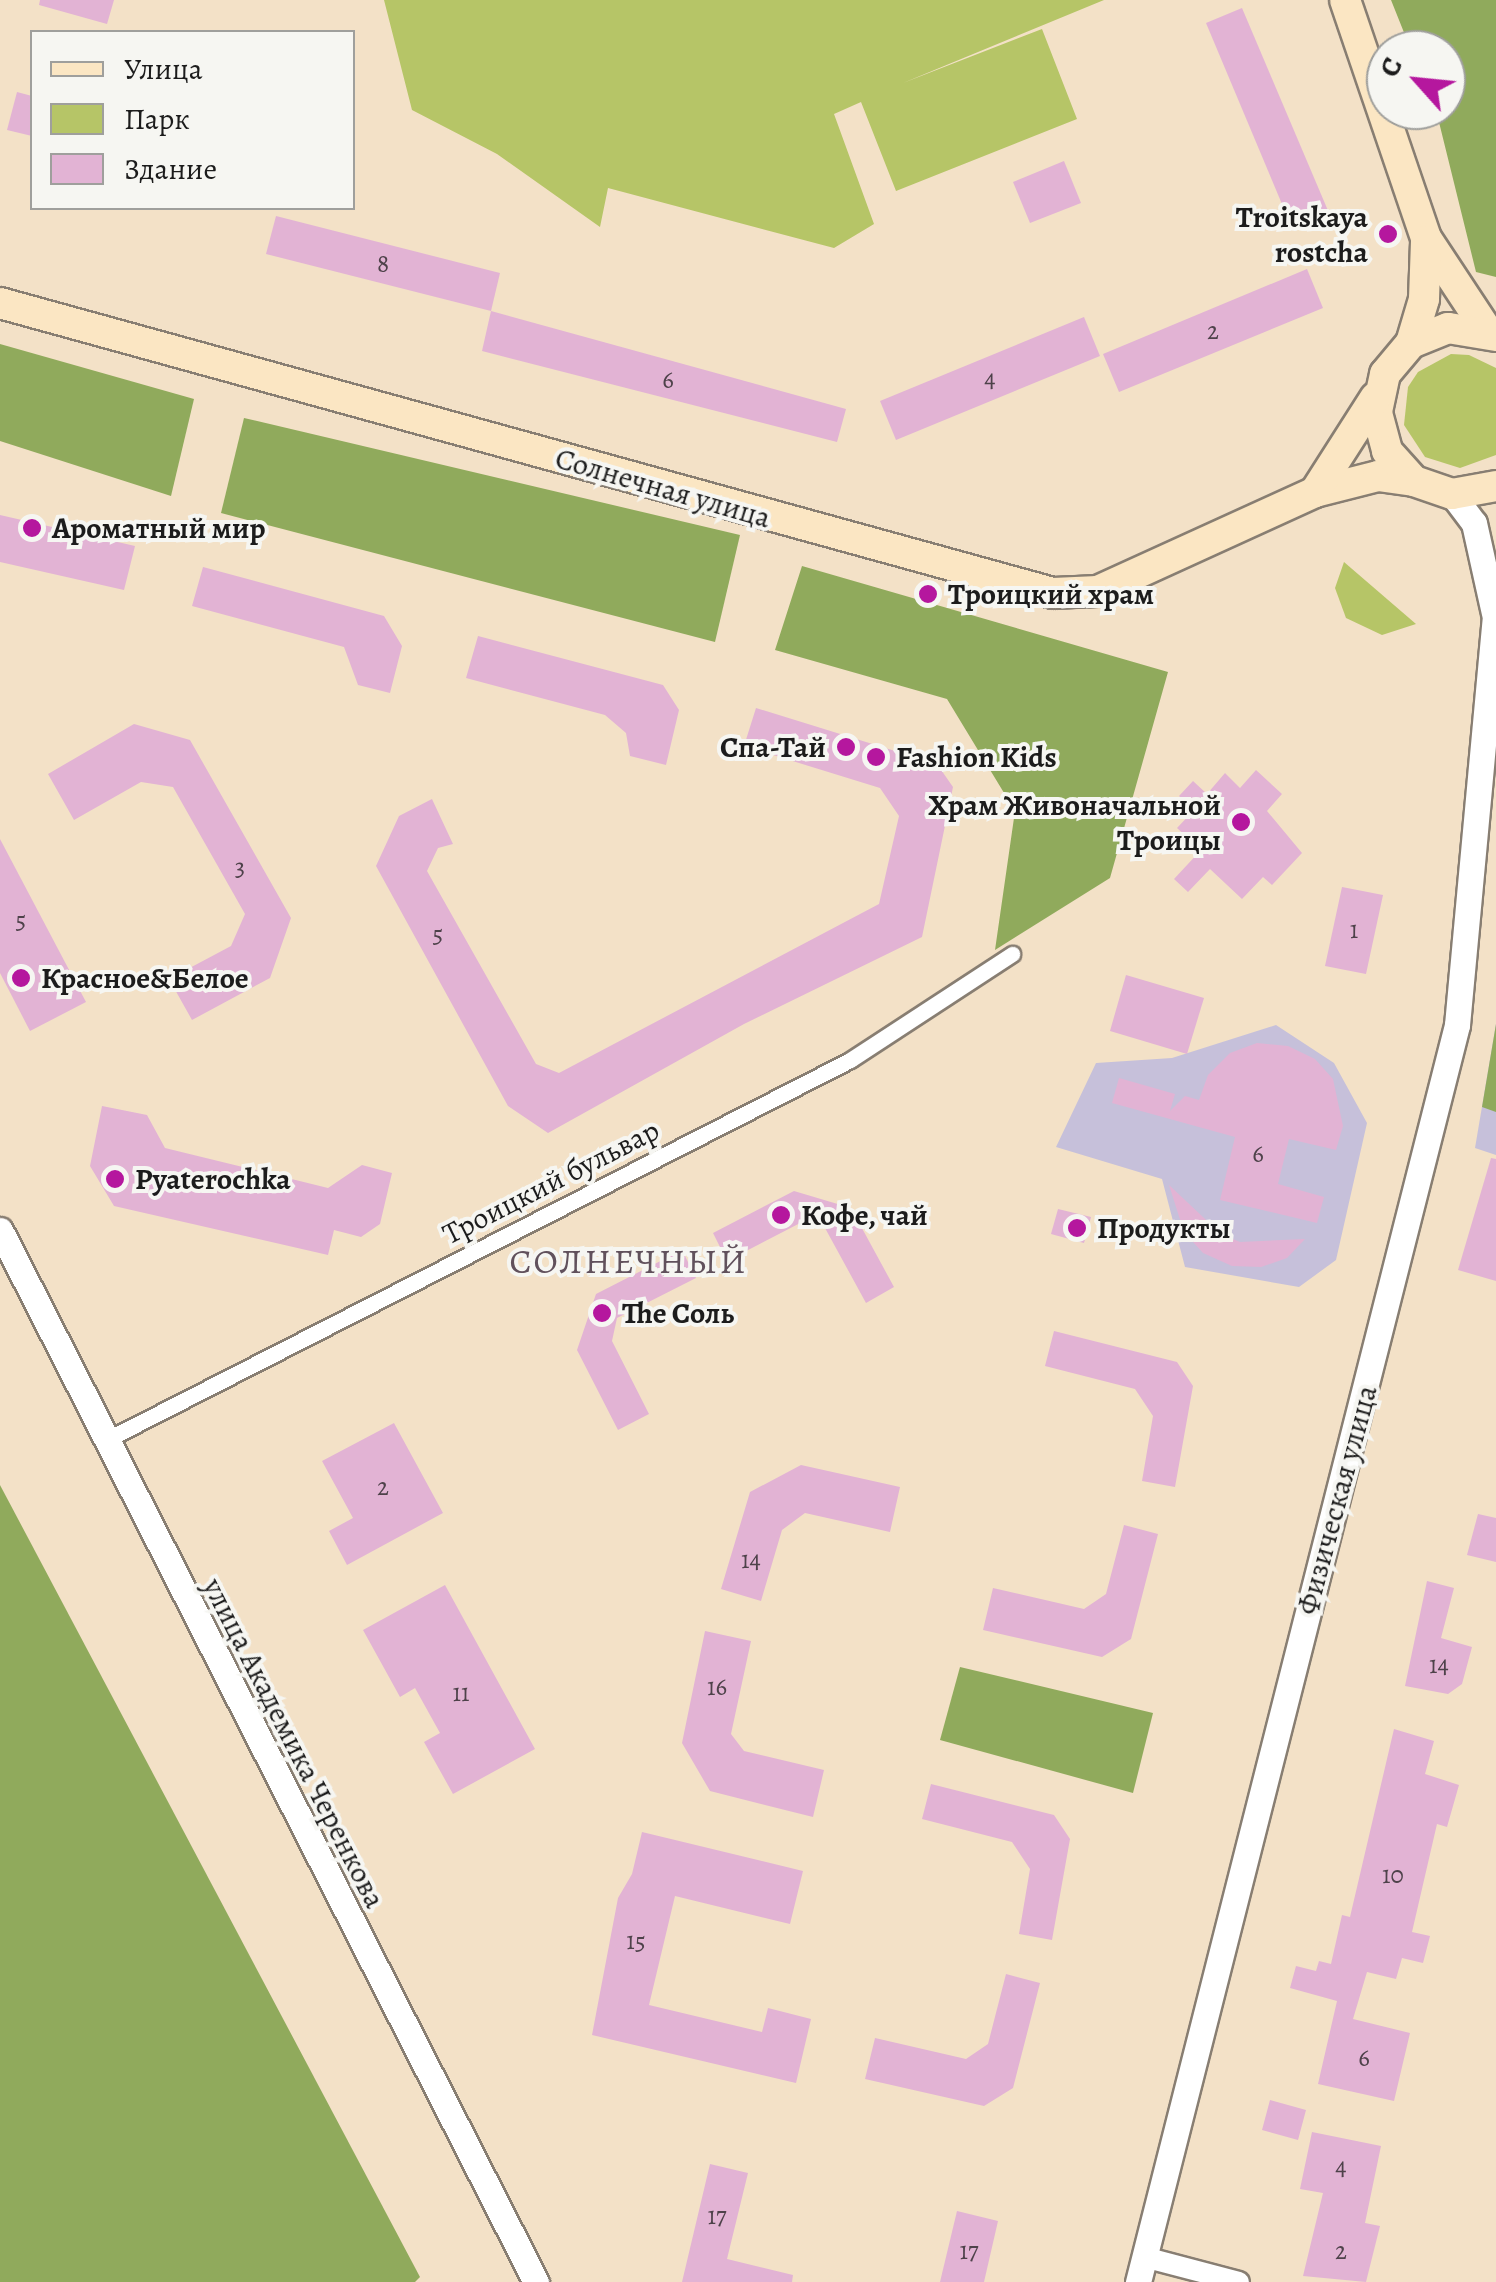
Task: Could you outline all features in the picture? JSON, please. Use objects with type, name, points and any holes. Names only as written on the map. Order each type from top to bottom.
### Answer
[{"type":"main road","points":[[1344,0],[1426,238],[1494,334]]},
{"type":"main road","points":[[1315,492],[1411,343],[1424,299],[1426,238]]},
{"type":"main road","name":"Солнечная улица","points":[[0,303],[1035,591],[1098,590],[1315,492],[1378,476],[1414,481],[1452,494]]},
{"type":"main road","points":[[1411,343],[1448,328],[1494,334]]},
{"type":"main road","points":[[1380,386],[1382,439],[1414,481]]},
{"type":"main road","points":[[1452,494],[1496,486]]},
{"type":"street","name":"Физическая улица","points":[[1141,2269],[1458,1025],[1495,609],[1474,523],[1452,494]]},
{"type":"street","name":"Троицкий бульвар","points":[[104,1441],[850,1060],[1012,954]]},
{"type":"street","name":"улица Академика Черенкова","points":[[0,1230],[104,1441],[536,2282]]},
{"type":"street","points":[[1141,2269],[1239,2282]]},
{"type":"shaded area","points":[[1496,1024],[1496,1155],[1475,1148]]},
{"type":"shaded area","points":[[1276,1025],[1334,1063],[1367,1123],[1336,1260],[1299,1287],[1185,1267],[1162,1179],[1056,1147],[1096,1063],[1172,1058]]},
{"type":"green space","points":[[384,0],[1104,0],[903,83],[1042,29],[1077,119],[896,191],[861,102],[834,114],[874,224],[834,248],[608,188],[600,227],[497,154],[412,110]]},
{"type":"green space","points":[[1391,0],[1496,0],[1496,277],[1476,272],[1441,130],[1466,130],[1466,30],[1403,30]]},
{"type":"green space","points":[[0,344],[194,399],[171,496],[0,441]]},
{"type":"green space","points":[[1451,354],[1469,355],[1496,368],[1496,455],[1460,468],[1425,457],[1404,425],[1408,387],[1418,372]]},
{"type":"green space","points":[[244,418],[740,535],[715,642],[221,513]]},
{"type":"green space","points":[[1344,562],[1416,624],[1382,635],[1346,618],[1335,588]]},
{"type":"green space","points":[[802,566],[1168,672],[1110,878],[995,950],[1015,811],[947,699],[775,650]]},
{"type":"green space","points":[[1496,1024],[1496,1112],[1482,1107]]},
{"type":"green space","points":[[0,1485],[420,2277],[415,2282],[0,2282]]},
{"type":"green space","points":[[960,1667],[1153,1713],[1133,1793],[940,1740]]},
{"type":"building","points":[[40,0],[114,0],[107,24],[39,5]]},
{"type":"building","points":[[1242,8],[1329,213],[1292,228],[1206,23]]},
{"type":"building","points":[[17,92],[30,95],[30,136],[7,130]]},
{"type":"building","points":[[1064,161],[1081,203],[1030,223],[1013,182]]},
{"type":"building","points":[[276,216],[500,273],[491,311],[266,254]]},
{"type":"building","points":[[1307,269],[1323,308],[1119,392],[1103,354]]},
{"type":"building","points":[[491,311],[846,409],[837,442],[482,351]]},
{"type":"building","points":[[1084,317],[1100,356],[896,440],[880,401]]},
{"type":"building","points":[[0,515],[135,546],[124,590],[0,562]]},
{"type":"building","points":[[203,567],[384,616],[402,646],[390,693],[358,685],[344,647],[192,606]]},
{"type":"building","points":[[478,636],[663,685],[679,710],[666,765],[630,756],[626,733],[605,715],[466,678]]},
{"type":"building","points":[[756,708],[937,764],[953,787],[922,937],[744,1024],[548,1133],[508,1106],[376,866],[399,816],[432,799],[453,844],[438,848],[427,871],[536,1064],[559,1073],[879,904],[899,816],[880,788],[744,746]]},
{"type":"building","points":[[134,724],[190,740],[291,918],[270,978],[192,1020],[169,979],[231,946],[245,914],[173,787],[141,782],[74,820],[48,774]]},
{"type":"building","points":[[1256,770],[1282,794],[1267,811],[1302,853],[1272,885],[1263,877],[1242,899],[1210,869],[1188,892],[1174,879],[1201,850],[1177,828],[1194,810],[1179,796],[1193,781],[1207,794],[1225,773],[1240,788]]},
{"type":"building","points":[[0,839],[86,1002],[30,1031],[0,973]]},
{"type":"building","points":[[1342,887],[1383,895],[1366,974],[1325,966]]},
{"type":"building","points":[[1126,975],[1204,998],[1187,1054],[1110,1031]]},
{"type":"building","points":[[1257,1043],[1288,1046],[1315,1059],[1333,1079],[1343,1126],[1336,1150],[1289,1139],[1278,1184],[1324,1197],[1317,1223],[1220,1200],[1235,1137],[1112,1103],[1119,1078],[1175,1094],[1170,1111],[1185,1096],[1199,1100],[1208,1075],[1230,1053]]},
{"type":"building","points":[[102,1106],[147,1115],[165,1148],[328,1188],[362,1165],[392,1173],[380,1224],[361,1237],[334,1230],[328,1255],[114,1206],[90,1166]]},
{"type":"building","points":[[1491,1158],[1496,1159],[1496,1281],[1458,1270]]},
{"type":"building","points":[[1169,1185],[1221,1234],[1240,1242],[1305,1239],[1287,1258],[1261,1267],[1232,1266],[1203,1253],[1184,1232]]},
{"type":"building","points":[[794,1191],[851,1208],[894,1287],[866,1303],[825,1228],[806,1220],[727,1261],[713,1233]]},
{"type":"building","points":[[1058,1209],[1091,1217],[1084,1243],[1051,1234]]},
{"type":"building","points":[[682,1250],[696,1278],[617,1318],[612,1341],[649,1414],[618,1430],[577,1350],[596,1294]]},
{"type":"building","points":[[1054,1331],[1177,1362],[1193,1386],[1175,1487],[1142,1481],[1153,1416],[1135,1389],[1045,1366]]},
{"type":"building","points":[[394,1423],[443,1513],[347,1565],[329,1531],[353,1518],[322,1461]]},
{"type":"building","points":[[801,1465],[900,1487],[890,1532],[805,1513],[782,1530],[761,1601],[721,1589],[750,1492]]},
{"type":"building","points":[[1478,1514],[1496,1518],[1496,1562],[1467,1555]]},
{"type":"building","points":[[1124,1525],[1158,1534],[1131,1639],[1102,1657],[983,1630],[993,1588],[1084,1609],[1106,1594]]},
{"type":"building","points":[[1427,1581],[1454,1588],[1441,1638],[1472,1647],[1462,1684],[1448,1694],[1405,1686]]},
{"type":"building","points":[[445,1585],[535,1749],[453,1794],[424,1742],[440,1733],[415,1688],[400,1697],[363,1630]]},
{"type":"building","points":[[705,1631],[751,1641],[731,1734],[744,1751],[824,1770],[813,1817],[710,1791],[682,1743]]},
{"type":"building","points":[[1394,1729],[1434,1741],[1425,1774],[1459,1785],[1447,1827],[1437,1824],[1412,1932],[1430,1936],[1423,1963],[1402,1958],[1396,1979],[1367,1972],[1353,2019],[1410,2033],[1394,2101],[1318,2084],[1337,2001],[1290,1988],[1296,1966],[1316,1971],[1319,1961],[1331,1964],[1342,1915],[1350,1917]]},
{"type":"building","points":[[931,1784],[1054,1815],[1070,1839],[1052,1940],[1019,1934],[1030,1869],[1012,1842],[922,1819]]},
{"type":"building","points":[[642,1832],[803,1871],[790,1924],[675,1896],[649,2005],[762,2032],[768,2008],[811,2019],[796,2083],[592,2035],[618,1898],[632,1874]]},
{"type":"building","points":[[1006,1974],[1040,1983],[1013,2088],[984,2106],[865,2079],[875,2038],[966,2059],[988,2044]]},
{"type":"building","points":[[1270,2100],[1306,2110],[1298,2140],[1262,2130]]},
{"type":"building","points":[[1312,2132],[1381,2146],[1365,2223],[1380,2226],[1366,2282],[1303,2276],[1323,2193],[1300,2189]]},
{"type":"building","points":[[710,2164],[748,2173],[727,2259],[793,2275],[792,2282],[682,2282]]},
{"type":"building","points":[[957,2211],[998,2221],[984,2282],[940,2282]]},
{"type":"place","name":"Troitskaya rostcha","points":[[1388,234]]},
{"type":"place","name":"Ароматный мир","points":[[32,528]]},
{"type":"place","name":"Троицкий храм","points":[[928,594]]},
{"type":"place","name":"Спа-Тай","points":[[846,747]]},
{"type":"place","name":"Fashion Kids","points":[[876,757]]},
{"type":"place","name":"Храм Живоначальной Троицы","points":[[1241,822]]},
{"type":"place","name":"Красное&Белое","points":[[21,978]]},
{"type":"place","name":"Pyaterochka","points":[[115,1179]]},
{"type":"place","name":"Кофе, чай","points":[[781,1215]]},
{"type":"place","name":"Продукты","points":[[1077,1228]]},
{"type":"place","name":"The Соль","points":[[602,1313]]},
{"type":"district","name":"СОЛНЕЧНЫЙ","points":[[629,1261]]}]
